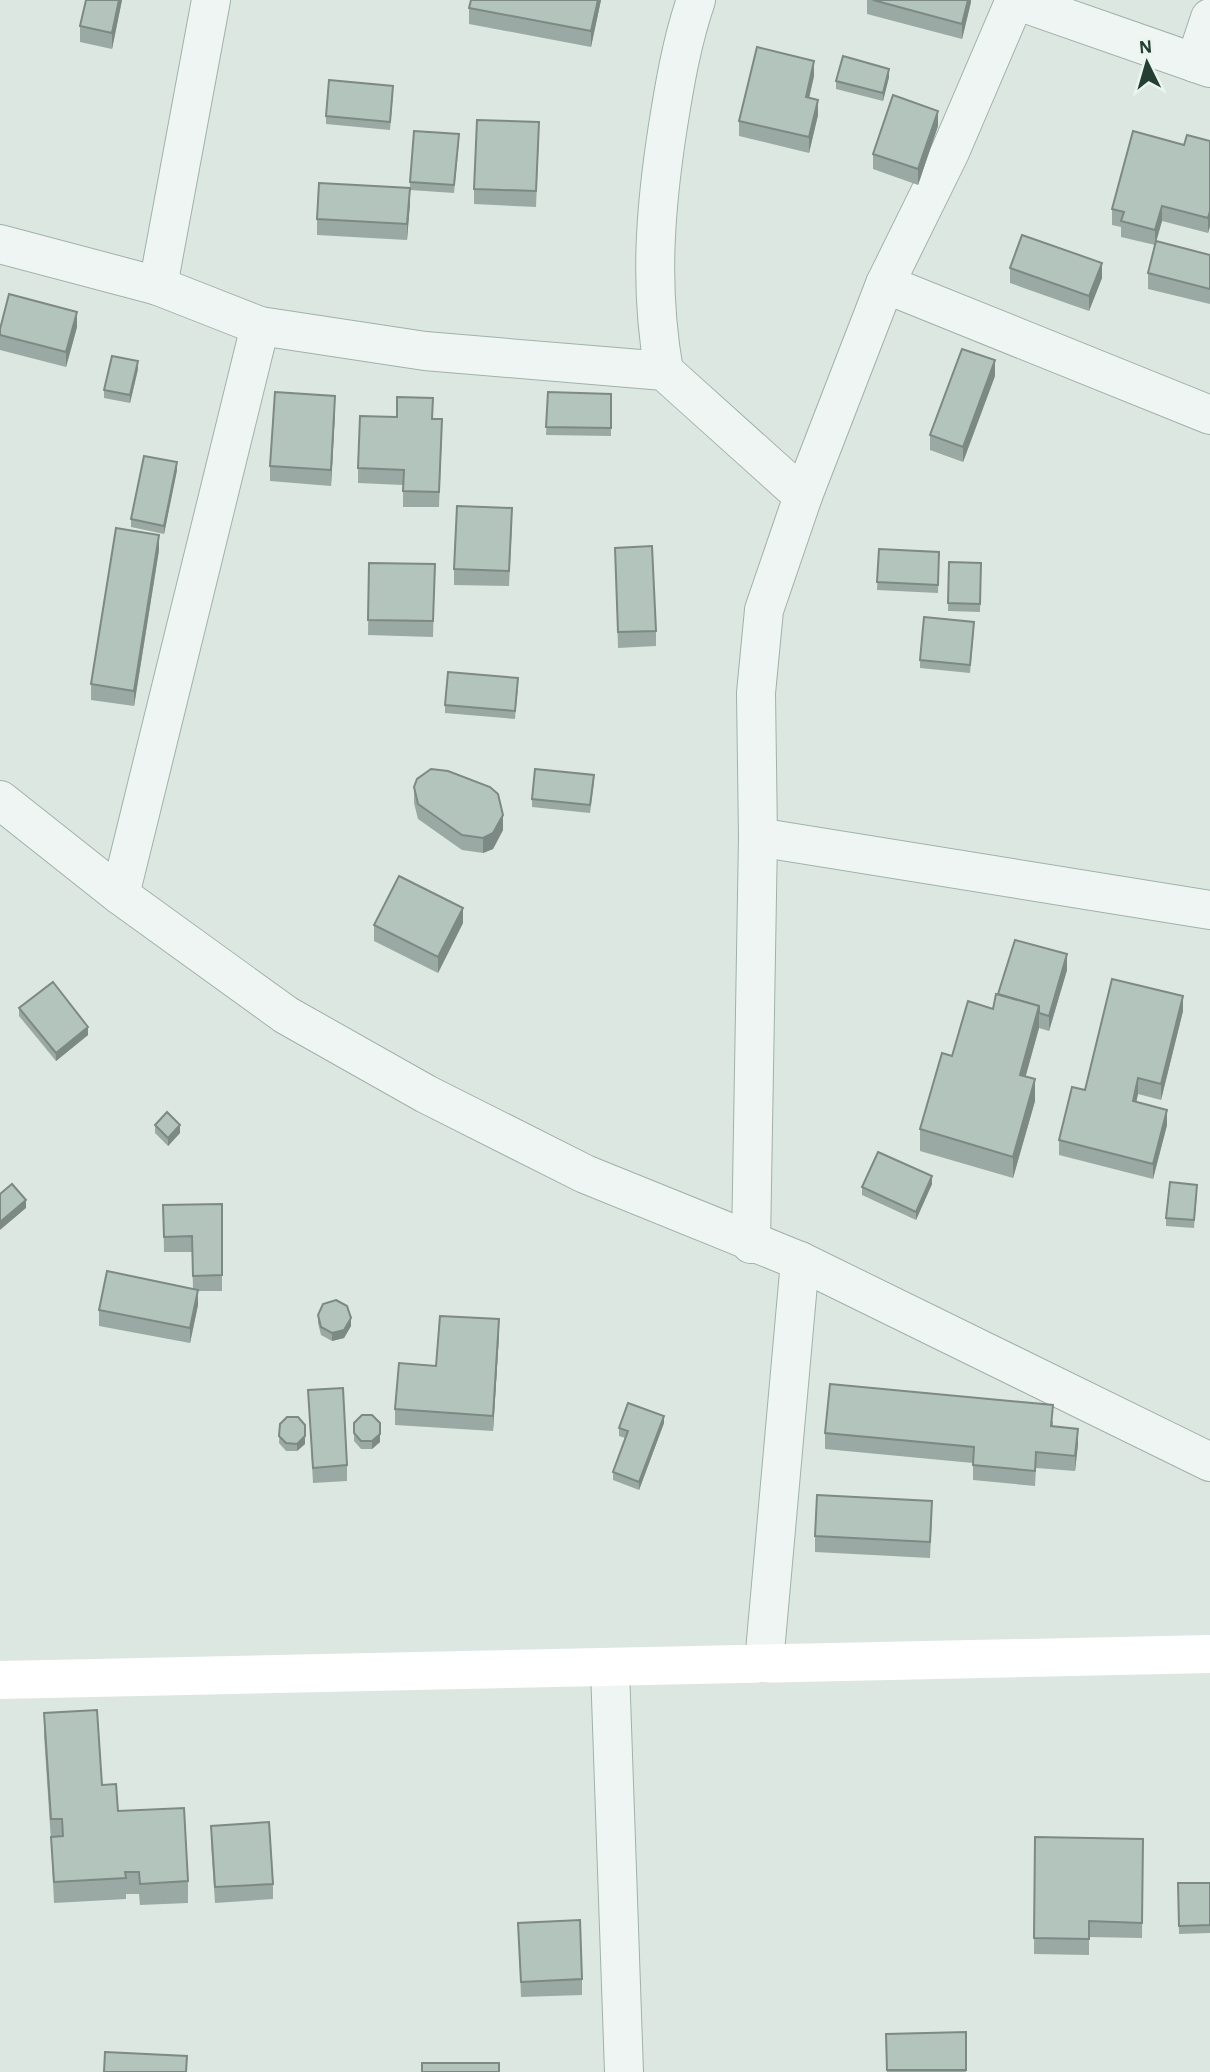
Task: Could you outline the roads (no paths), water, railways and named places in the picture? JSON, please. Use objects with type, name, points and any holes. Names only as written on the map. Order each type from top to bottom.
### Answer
[{"type":"street","points":[[158,286],[211,0]]},
{"type":"street","points":[[664,371],[656,325],[656,206],[682,42],[696,0]]},
{"type":"street","points":[[751,1244],[758,836],[756,693],[764,610],[803,496],[885,284],[950,152],[1015,0],[1202,66],[1210,18]]},
{"type":"street","points":[[0,244],[158,286],[260,326],[425,351],[664,371],[803,496]]},
{"type":"street","points":[[885,284],[1210,415]]},
{"type":"street","points":[[120,895],[260,326]]},
{"type":"street","points":[[0,800],[120,895],[286,1015],[426,1094],[585,1174],[751,1244],[800,1261],[1210,1462]]},
{"type":"street","points":[[758,836],[1210,911]]},
{"type":"street","points":[[764,1663],[800,1261]]},
{"type":"street","points":[[0,1680],[610,1669],[764,1663],[1210,1654]]},
{"type":"street","points":[[610,1669],[624,2072]]}]
